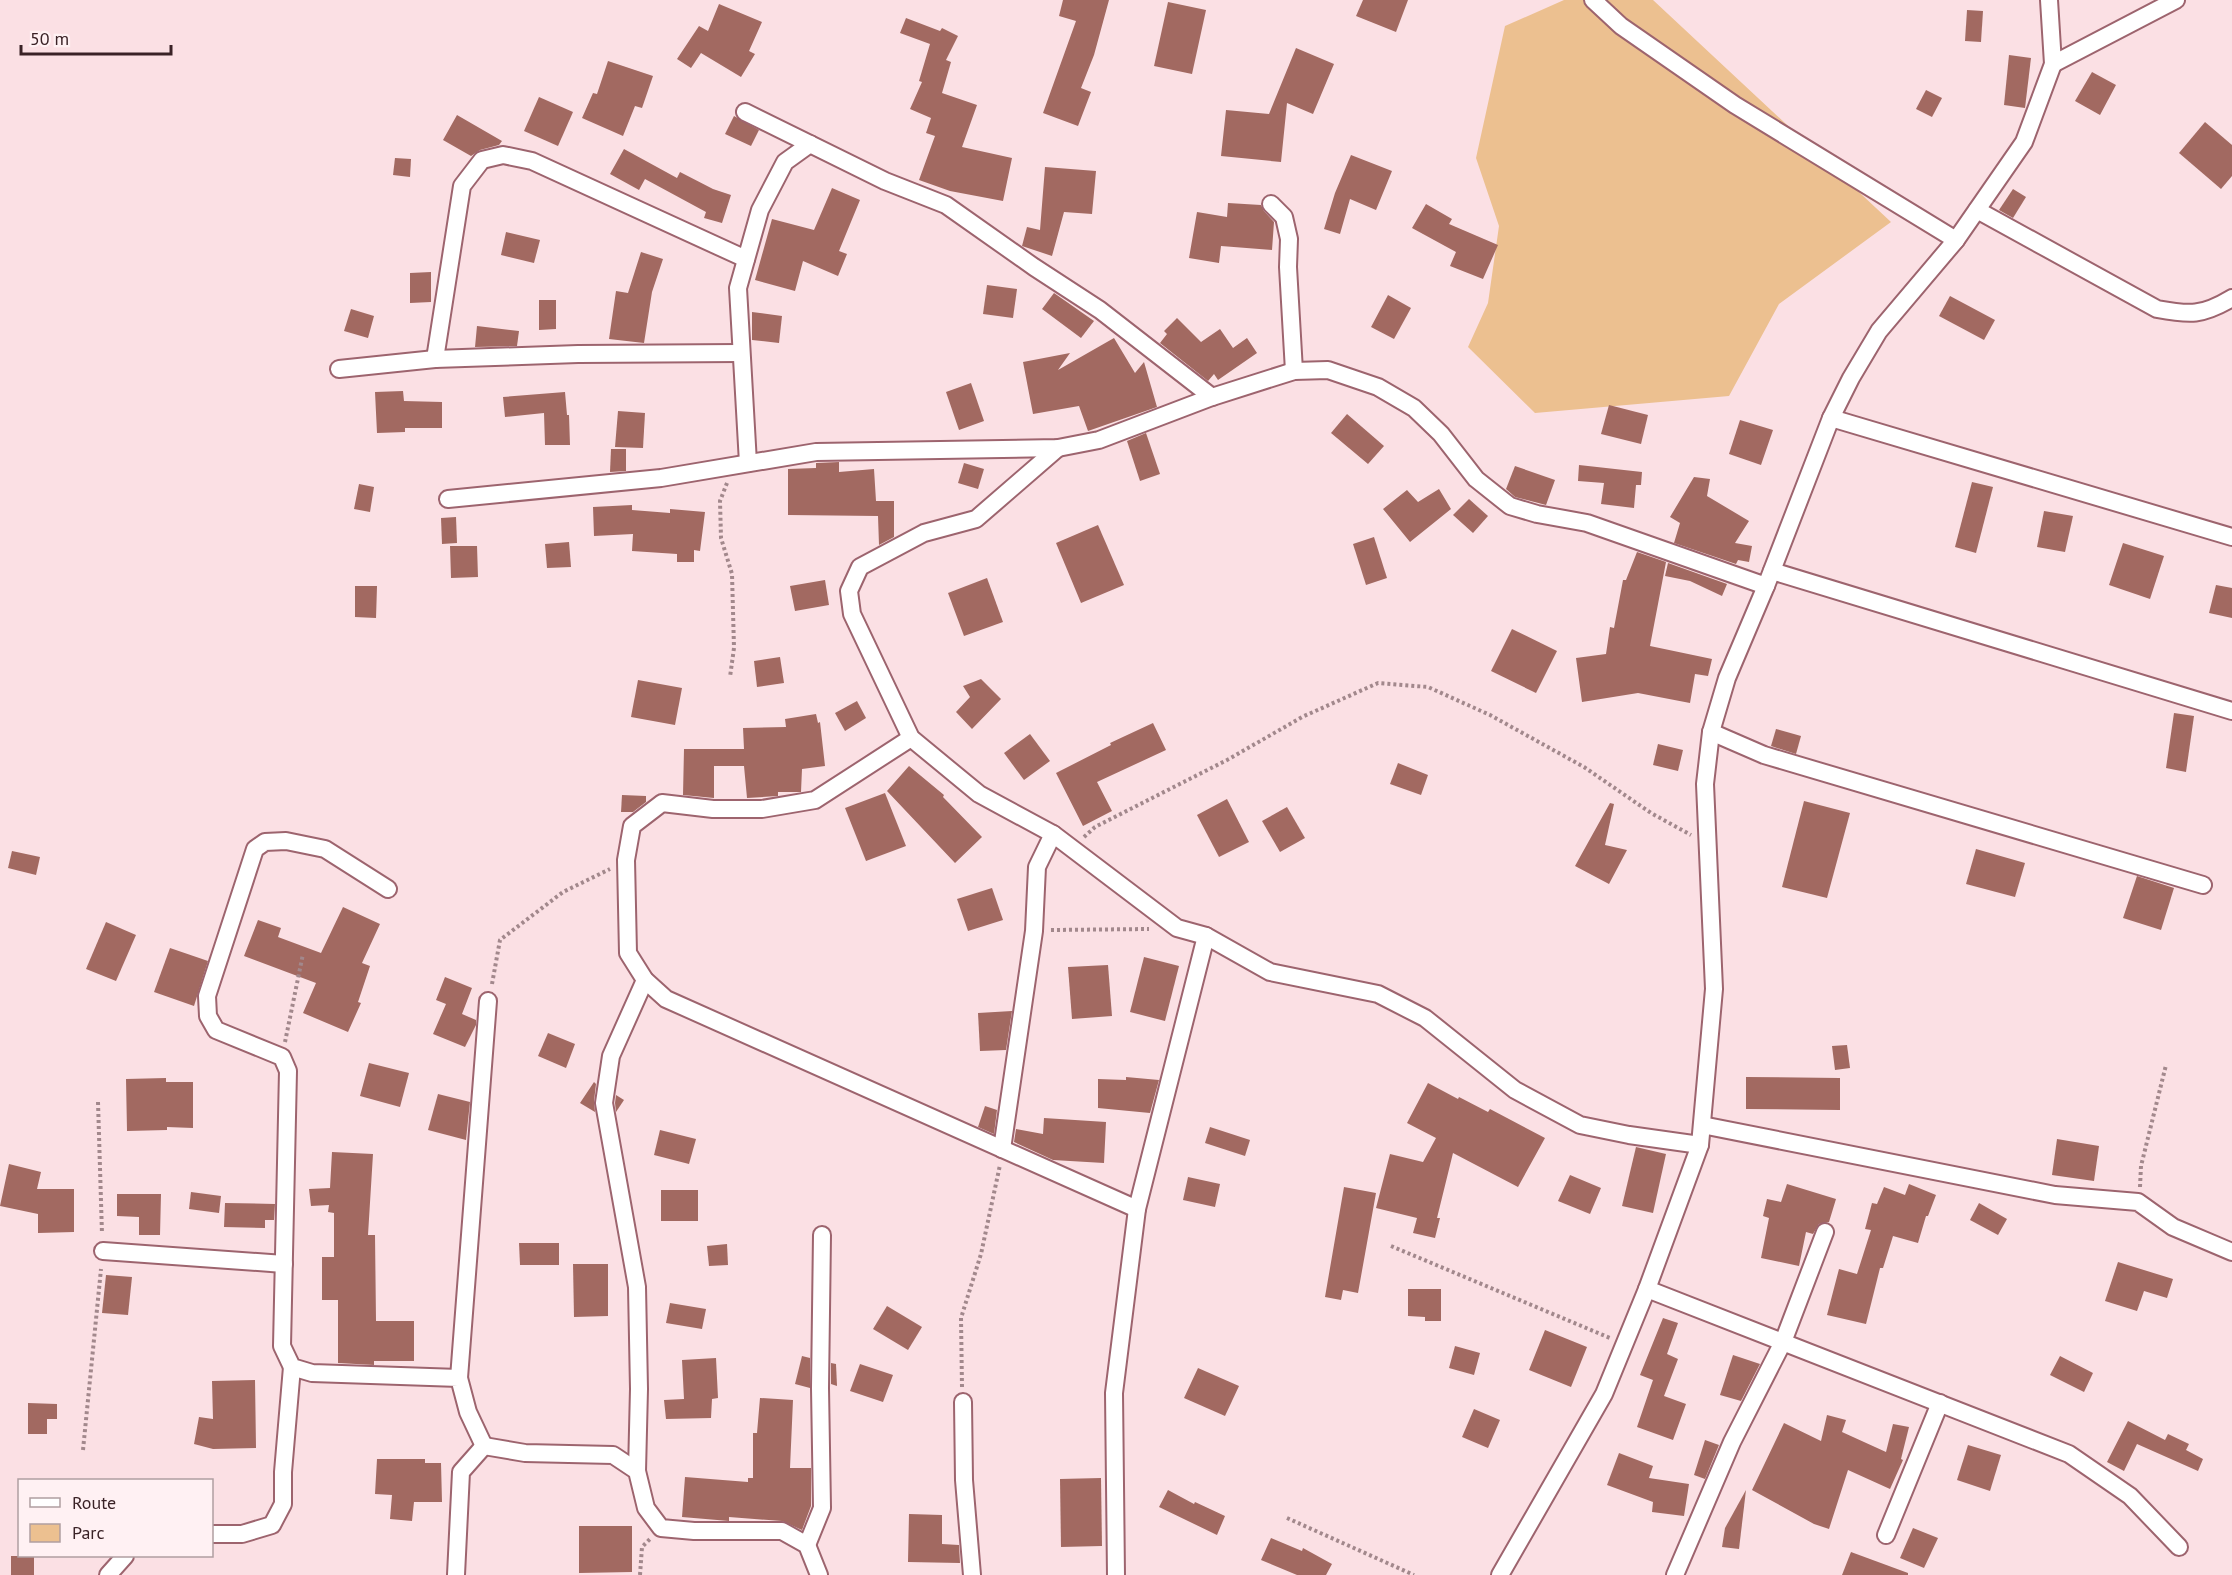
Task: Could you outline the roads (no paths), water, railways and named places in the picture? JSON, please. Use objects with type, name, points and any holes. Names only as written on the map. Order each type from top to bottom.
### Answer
[{"type":"street","points":[[1593,0],[1621,26],[1735,105],[1956,240]]},
{"type":"street","points":[[1500,1575],[1604,1394],[1647,1289],[1700,1145],[1714,989],[1705,784],[1711,732],[1727,678],[1769,578],[1831,418],[1851,378],[1879,331],[1956,240],[2024,142],[2054,64],[2049,0]]},
{"type":"street","points":[[2054,64],[2176,0]]},
{"type":"street","points":[[745,112],[885,180],[946,205],[1100,310],[1212,397]]},
{"type":"street","points":[[740,464],[738,288],[760,210],[785,162],[810,144]]},
{"type":"street","points":[[435,359],[462,186],[482,160],[503,155],[532,161],[746,259]]},
{"type":"street","points":[[1271,204],[1284,217],[1289,239],[1288,267],[1294,372]]},
{"type":"street","points":[[1977,210],[2157,309],[2187,314],[2212,310],[2232,298]]},
{"type":"street","points":[[339,369],[435,359],[578,354],[740,353]]},
{"type":"street","points":[[448,498],[661,478],[816,452],[1058,448],[1099,440],[1212,397],[1294,372],[1328,370],[1378,387],[1414,408],[1441,434],[1476,479],[1510,506],[1536,514],[1587,523],[1769,578],[2232,711]]},
{"type":"street","points":[[1831,418],[2232,537]]},
{"type":"street","points":[[1058,448],[976,519],[924,533],[860,567],[849,591],[852,614],[911,738],[979,794],[1053,834],[1177,928],[1206,936],[1270,972],[1378,994],[1425,1018],[1515,1090],[1581,1125],[1629,1135],[1700,1145]]},
{"type":"street","points":[[1711,732],[1764,755],[2203,885]]},
{"type":"street","points":[[911,738],[815,800],[762,809],[713,809],[662,803],[632,826],[626,860],[628,953],[645,980],[666,999],[1137,1209]]},
{"type":"street","points":[[1002,1149],[1034,931],[1037,867],[1053,834]]},
{"type":"street","points":[[213,1534],[242,1534],[272,1525],[283,1504],[283,1472],[292,1367],[282,1346],[288,1071],[282,1057],[216,1030],[208,1016],[207,996],[255,849],[265,842],[285,842],[325,849],[388,889]]},
{"type":"street","points":[[1116,1575],[1114,1393],[1137,1209],[1206,936]]},
{"type":"street","points":[[645,980],[611,1056],[604,1102],[637,1287],[639,1389],[637,1471],[646,1508],[661,1528],[694,1531],[782,1531],[807,1545],[819,1575]]},
{"type":"street","points":[[484,1446],[468,1412],[459,1377],[488,1001]]},
{"type":"street","points":[[1702,1125],[2055,1195],[2139,1203],[2173,1227],[2232,1252]]},
{"type":"street","points":[[1675,1575],[1732,1442],[1783,1342],[1825,1232]]},
{"type":"street","points":[[807,1545],[822,1508],[820,1388],[822,1235]]},
{"type":"street","points":[[103,1251],[284,1264]]},
{"type":"street","points":[[1647,1289],[2069,1454],[2130,1496],[2178,1547]]},
{"type":"street","points":[[292,1367],[312,1373],[459,1377]]},
{"type":"street","points":[[963,1402],[964,1480],[972,1575]]},
{"type":"street","points":[[1886,1535],[1940,1403]]},
{"type":"street","points":[[484,1446],[525,1452],[613,1455],[637,1471]]},
{"type":"street","points":[[456,1575],[461,1472],[484,1446]]},
{"type":"street","points":[[108,1575],[124,1557]]}]
